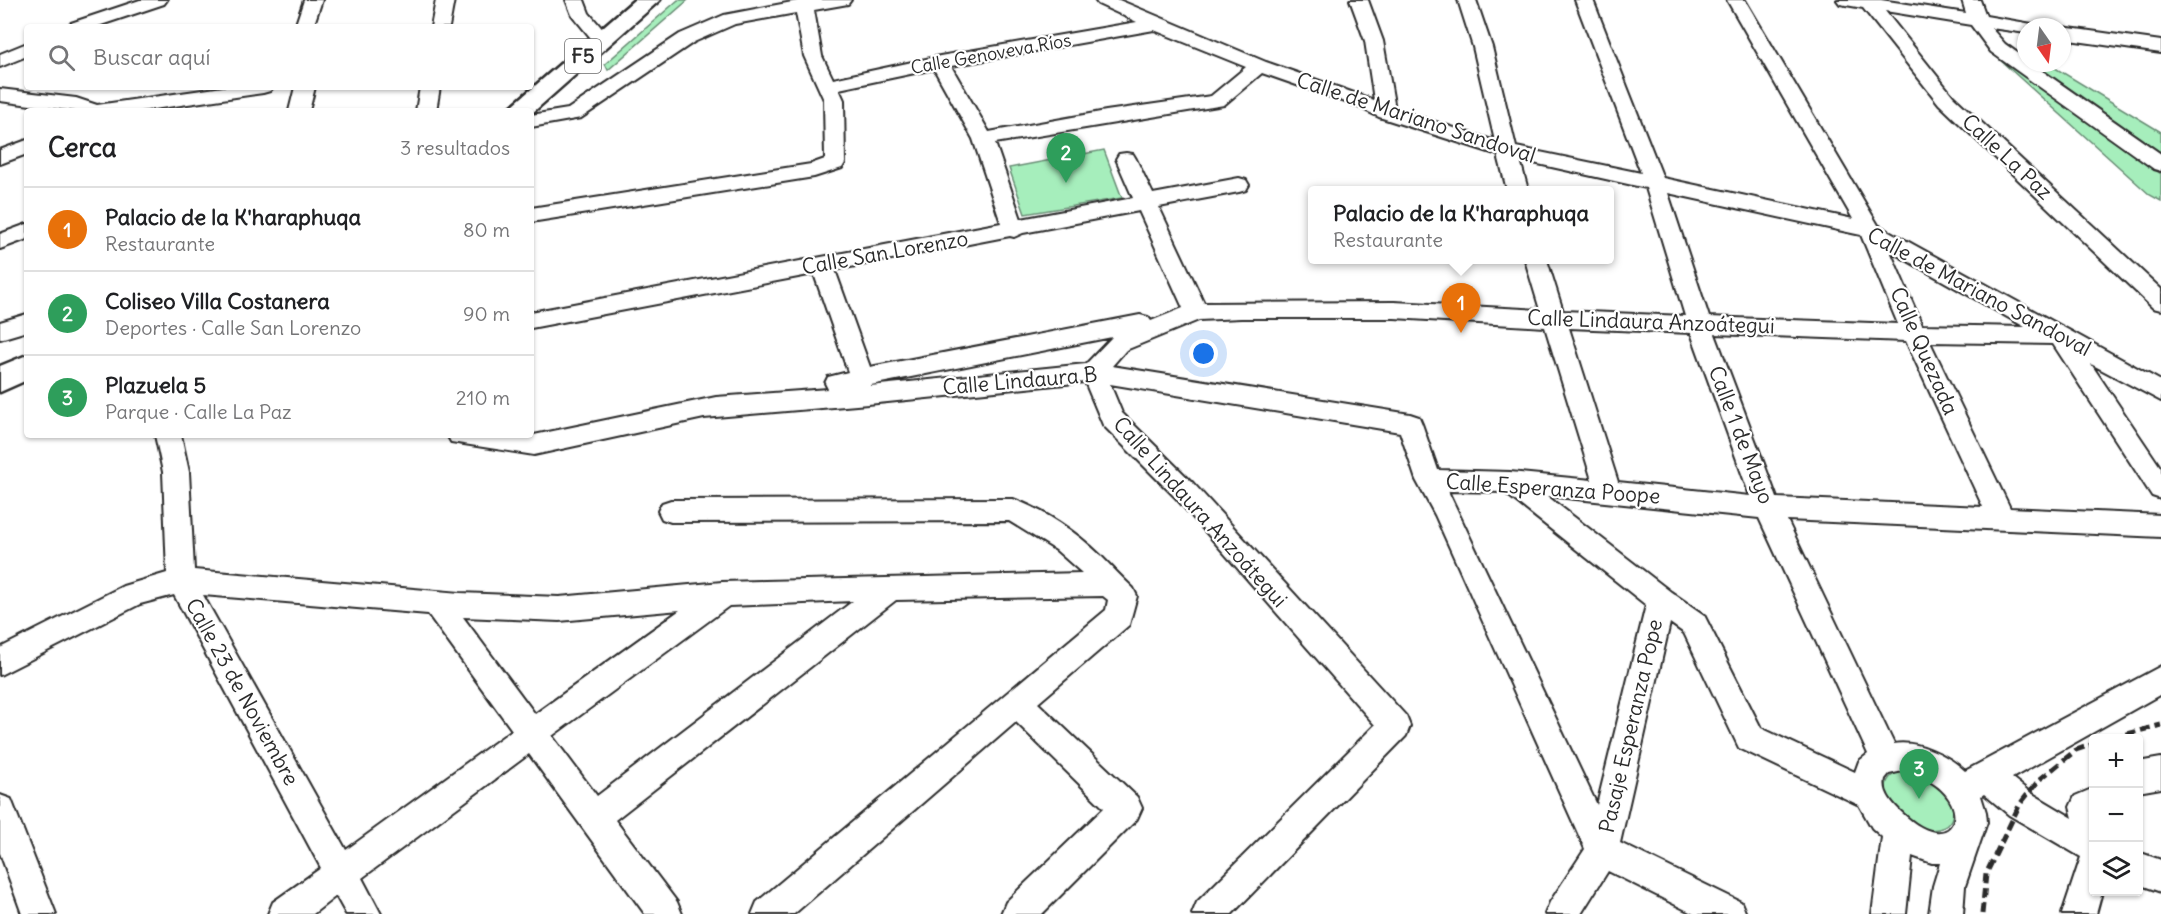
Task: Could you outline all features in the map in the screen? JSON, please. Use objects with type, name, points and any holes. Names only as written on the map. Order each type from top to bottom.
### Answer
[{"type":"highway","name":"F5","points":[[522,108],[648,0]]},
{"type":"highway","points":[[0,380],[24,368]]},
{"type":"street","points":[[86,24],[158,0]]},
{"type":"street","points":[[305,24],[313,0]]},
{"type":"street","points":[[441,24],[445,0]]},
{"type":"street","points":[[575,0],[581,15],[602,39]]},
{"type":"street","points":[[534,121],[574,114],[687,38],[730,19],[842,0]]},
{"type":"street","points":[[1359,0],[1374,41],[1386,112]]},
{"type":"street","points":[[1467,0],[1481,34],[1516,186]]},
{"type":"street","name":"Calle 1 de Mayo","points":[[1584,0],[1655,184],[1699,323],[1768,508],[1861,703],[1885,759]]},
{"type":"street","name":"Calle Quezada","points":[[1736,0],[1870,230],[1914,333],[2001,517]]},
{"type":"street","points":[[1846,0],[2017,27]]},
{"type":"street","points":[[1971,0],[1977,21],[1986,37],[1998,48],[2161,164]]},
{"type":"street","name":"Calle de Mariano Sandoval","points":[[1107,1],[1156,24],[1259,66],[1361,101],[1386,112],[1506,151],[1870,230],[2161,392]]},
{"type":"street","name":"Calle La Paz","points":[[1867,2],[1946,100],[2161,302]]},
{"type":"street","points":[[534,215],[814,170],[835,163],[834,100],[813,56],[804,5]]},
{"type":"street","name":"Calle Genoveva Ríos","points":[[827,86],[940,62],[1156,24]]},
{"type":"street","points":[[2071,34],[2161,46]]},
{"type":"street","points":[[0,61],[24,50]]},
{"type":"street","points":[[940,62],[983,139],[1014,230]]},
{"type":"street","points":[[983,139],[1106,117],[1217,101],[1259,66]]},
{"type":"street","points":[[120,108],[242,90]]},
{"type":"street","points":[[300,108],[304,90]]},
{"type":"street","points":[[426,108],[430,90]]},
{"type":"street","points":[[0,95],[75,104],[86,108]]},
{"type":"street","points":[[0,158],[24,147]]},
{"type":"street","points":[[1126,159],[1196,312]]},
{"type":"street","name":"Calle San Lorenzo","points":[[534,319],[822,263],[1014,230],[1239,185]]},
{"type":"street","points":[[0,242],[24,232]]},
{"type":"street","points":[[822,263],[862,379]]},
{"type":"street","points":[[1537,264],[1608,490]]},
{"type":"street","name":"Calle Lindaura Anzoátegui","points":[[1209,914],[1395,726],[1184,490],[1112,418],[1093,372],[1118,344],[1196,312],[1242,310],[1394,310],[1553,319],[1914,333],[2060,336]]},
{"type":"street","name":"Calle Lindaura B","points":[[482,438],[534,445],[699,410],[1196,312]]},
{"type":"street","points":[[0,331],[24,323]]},
{"type":"street","points":[[2060,336],[2161,489]]},
{"type":"street","name":"Calle Lindaura B","points":[[699,410],[1093,372],[1410,424],[1429,480]]},
{"type":"street","points":[[169,438],[176,472],[181,581],[436,603],[559,609],[722,594],[1109,584]]},
{"type":"street","name":"Calle Esperanza Poope","points":[[1429,480],[1510,482],[1608,490],[1768,508],[2161,526]]},
{"type":"street","name":"Calle Esperanza Poope","points":[[1429,480],[1447,513],[1602,851]]},
{"type":"street","points":[[1510,482],[1661,601],[1694,624],[1750,738],[1869,794]]},
{"type":"street","points":[[671,511],[1013,510],[1053,532],[1095,565],[1109,584],[1124,596],[1119,616],[769,914]]},
{"type":"street","name":"Calle 23 de Noviembre","points":[[0,662],[133,594],[181,581],[364,914]]},
{"type":"street","points":[[594,817],[891,588]]},
{"type":"street","points":[[285,914],[722,594]]},
{"type":"street","name":"Pasaje Esperanza Pope","points":[[1602,851],[1661,601]]},
{"type":"street","points":[[436,603],[665,914]]},
{"type":"street","points":[[1973,783],[2161,679]]},
{"type":"street","points":[[1018,704],[1126,808],[1018,914]]},
{"type":"street","points":[[1963,840],[1944,848],[1929,847],[1913,842],[1898,833],[1875,809],[1869,794],[1868,780],[1872,770],[1885,759],[1903,757],[1924,762],[1944,774],[1973,783],[2020,804],[2089,844]]},
{"type":"street","points":[[2143,776],[2161,773]]},
{"type":"street","points":[[1946,914],[1949,886],[1963,840],[1969,833],[1971,824],[1973,783]]},
{"type":"street","points":[[0,810],[39,914]]},
{"type":"street","points":[[1889,914],[1898,833]]},
{"type":"street","points":[[1562,914],[1602,851],[1729,914]]},
{"type":"street","points":[[2143,869],[2161,876]]},
{"type":"street","points":[[2079,914],[2089,882]]},
{"type":"green space","points":[[678,0],[688,0],[608,70],[605,64]]},
{"type":"green space","points":[[2000,60],[2015,65],[2017,72],[2024,72],[2161,174],[2161,201],[2150,195]]},
{"type":"green space","points":[[2044,72],[2062,72],[2161,132],[2161,155]]},
{"type":"green space","points":[[1104,150],[1122,198],[1025,214],[1009,168]]},
{"type":"green space","points":[[1907,770],[1933,781],[1947,793],[1953,809],[1949,823],[1944,827],[1936,830],[1915,825],[1905,819],[1889,800],[1886,790],[1887,781],[1894,774]]},
{"type":"railway","points":[[2127,734],[2161,725]]},
{"type":"railway","points":[[1982,914],[1986,874],[2020,804],[2039,780],[2076,750],[2089,746]]},
{"type":"place","name":"Coliseo Villa Costanera","points":[[1066,183]]},
{"type":"place","name":"Palacio de la K'haraphuqa","points":[[1461,333]]},
{"type":"place","name":"Plazuela 5","points":[[1919,799]]}]
